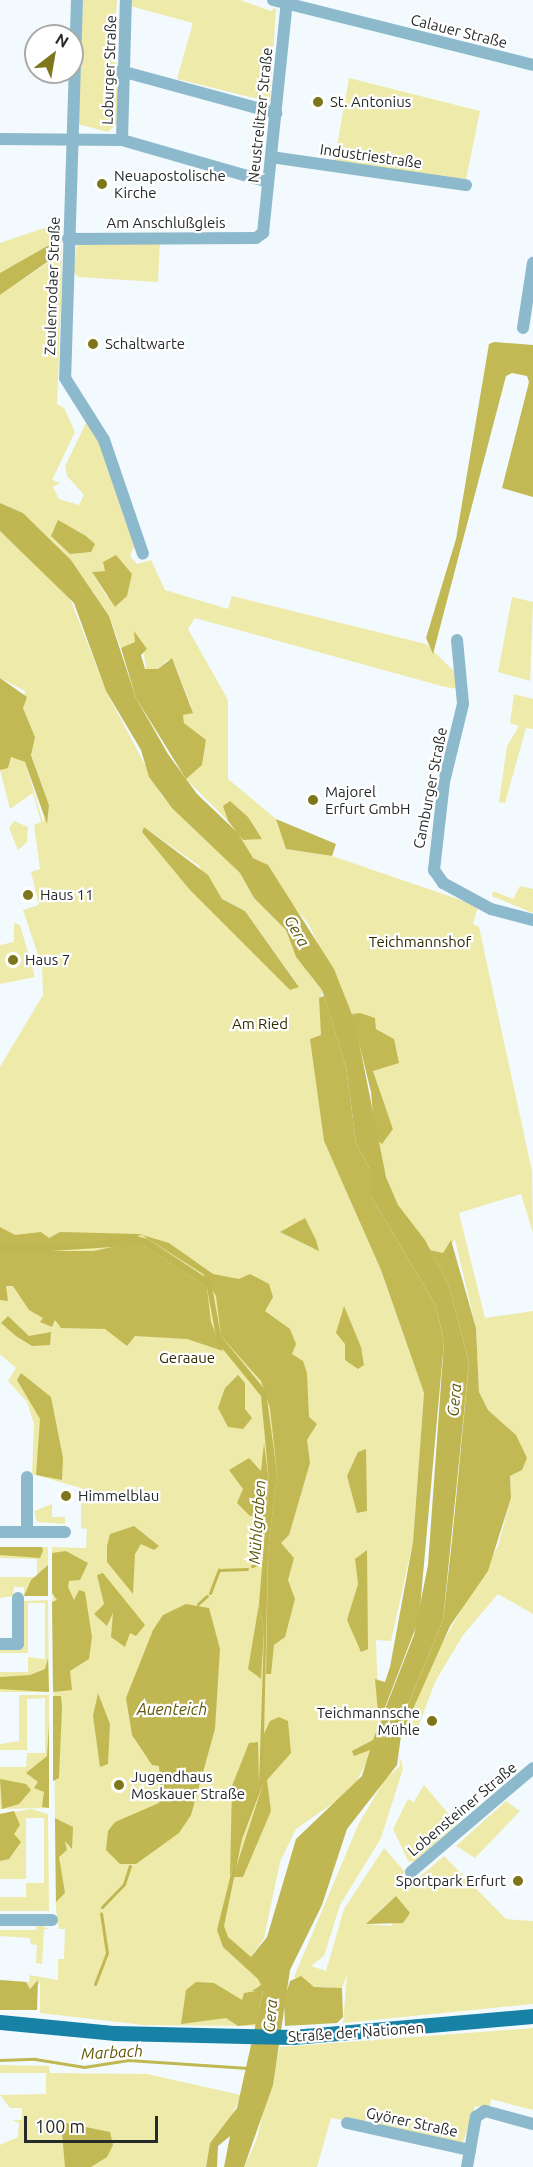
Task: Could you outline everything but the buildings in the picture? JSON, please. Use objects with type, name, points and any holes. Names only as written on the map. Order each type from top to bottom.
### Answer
[{"type":"main road","name":"Straße der Nationen","points":[[0,2022],[248,2037],[292,2037],[533,2016]]},
{"type":"street","name":"Zeulenrodaer Straße","points":[[77,0],[65,378],[104,440],[143,555]]},
{"type":"street","name":"Loburger Straße","points":[[122,140],[121,71],[126,0]]},
{"type":"street","name":"Calauer Straße","points":[[273,0],[533,65]]},
{"type":"street","name":"Neustrelitzer Straße","points":[[263,233],[287,2]]},
{"type":"street","points":[[121,71],[276,113]]},
{"type":"street","points":[[0,139],[122,140],[268,182]]},
{"type":"street","name":"Industriestraße","points":[[271,157],[466,185]]},
{"type":"street","name":"Am Anschlußgleis","points":[[68,239],[256,238],[263,233]]},
{"type":"street","points":[[523,328],[533,263]]},
{"type":"street","name":"Camburger Straße","points":[[457,640],[463,704],[431,857],[443,883],[491,909],[533,920]]},
{"type":"street","points":[[27,1478],[27,1532]]},
{"type":"street","points":[[0,1532],[65,1532]]},
{"type":"street","points":[[0,1644],[18,1644],[18,1598]]},
{"type":"street","name":"Lobensteiner Straße","points":[[411,1872],[533,1768]]},
{"type":"street","points":[[0,1920],[52,1920]]},
{"type":"street","name":"Györer Straße","points":[[467,2167],[476,2117],[485,2111],[533,2124]]},
{"type":"street","name":"Györer Straße","points":[[347,2123],[470,2150]]},
{"type":"green space","points":[[83,0],[117,0],[112,62],[117,63],[118,122],[108,132],[78,124],[80,84],[84,84],[84,24],[82,24]]},
{"type":"green space","points":[[130,0],[240,0],[271,11],[276,7],[270,102],[177,79],[193,23],[130,6]]},
{"type":"green space","points":[[349,78],[480,111],[465,184],[334,163]]},
{"type":"green space","name":"Teichmannshof","points":[[56,224],[61,226],[62,277],[57,404],[64,408],[75,432],[52,480],[60,483],[53,487],[59,499],[79,505],[84,495],[67,476],[65,466],[87,421],[102,446],[136,542],[130,556],[137,564],[151,560],[165,590],[228,609],[232,596],[426,644],[457,674],[459,689],[195,618],[188,629],[228,700],[228,779],[276,819],[286,849],[332,856],[478,906],[473,924],[479,927],[532,1171],[533,1233],[521,1194],[459,1213],[485,1318],[533,1311],[533,1614],[498,1594],[463,1635],[435,1682],[415,1736],[404,1732],[433,1659],[498,1546],[511,1498],[510,1476],[522,1470],[516,1435],[488,1410],[479,1392],[476,1328],[455,1240],[443,1253],[430,1250],[397,1205],[379,1157],[378,1144],[393,1129],[373,1071],[395,1048],[394,1039],[376,1029],[375,1018],[352,1014],[308,923],[249,853],[243,840],[250,839],[223,806],[228,821],[186,779],[203,757],[206,741],[184,723],[183,715],[191,706],[175,665],[169,659],[158,669],[146,669],[142,642],[121,648],[109,616],[71,560],[23,513],[0,503],[0,295],[50,261],[51,245],[0,273],[0,243]],"holes":[[[92,572],[132,574],[127,595],[107,597]]]},
{"type":"green space","points":[[160,240],[158,282],[78,277],[73,271],[77,245]]},
{"type":"green space","name":"Geraaue","points":[[0,531],[68,593],[106,691],[161,795],[240,873],[254,898],[286,930],[296,957],[322,990],[321,1035],[311,1039],[324,1141],[381,1270],[424,1393],[413,1542],[391,1641],[376,1640],[379,1723],[370,1756],[352,1790],[296,1829],[280,1862],[264,1938],[251,1957],[263,1990],[256,2026],[144,2025],[40,2013],[40,1983],[30,1989],[0,1985],[0,1980],[29,1982],[30,1975],[58,1980],[58,1959],[64,1959],[65,1929],[59,1929],[56,1910],[52,1547],[86,1548],[87,1529],[81,1528],[81,1488],[32,1474],[34,1424],[27,1402],[8,1381],[16,1368],[0,1354],[0,1067],[43,995],[42,967],[23,910],[39,905],[31,872],[40,869],[34,825],[41,822],[33,793],[10,809],[0,770],[11,757],[25,762],[43,822],[49,805],[30,751],[35,737],[23,708],[25,691],[0,678]],"holes":[[[144,827],[198,865],[222,899],[245,911],[299,986],[142,832]]]},
{"type":"green space","points":[[512,597],[533,602],[530,681],[498,672]]},
{"type":"green space","points":[[514,694],[533,699],[533,729],[526,728],[505,803],[499,802],[507,746],[519,726],[510,723]]},
{"type":"green space","points":[[14,821],[28,827],[27,842],[18,850],[9,828]]},
{"type":"green space","points":[[520,886],[533,889],[533,913],[492,896],[493,891],[513,899]]},
{"type":"green space","points":[[14,923],[20,925],[35,977],[0,984],[0,945],[14,942]]},
{"type":"green space","points":[[52,1504],[52,1517],[65,1517],[65,1524],[37,1522],[34,1511]]},
{"type":"green space","points":[[0,1547],[48,1547],[48,1596],[24,1596],[24,1587],[14,1587],[13,1596],[0,1598],[0,1577],[37,1577],[37,1559],[0,1558]]},
{"type":"green space","points":[[48,1600],[49,1692],[0,1692],[0,1672],[28,1672],[28,1657],[45,1659],[45,1603],[28,1603],[28,1653],[0,1653],[0,1647],[19,1647],[22,1601]]},
{"type":"green space","points":[[19,1695],[49,1695],[49,1808],[0,1809],[0,1767],[26,1767],[27,1753],[45,1753],[45,1698],[27,1699],[27,1750],[0,1750],[0,1744],[19,1741]]},
{"type":"green space","points":[[399,1754],[403,1769],[381,1838],[340,1905],[324,1956],[311,1966],[326,1971],[344,1909],[384,1848],[405,1872],[390,1888],[406,1874],[417,1879],[444,1856],[506,1919],[533,1921],[533,2004],[343,2023],[347,1975],[342,1988],[314,1987],[294,1977],[359,1823],[385,1779],[400,1766]],"holes":[[[396,1896],[392,1926],[367,1924]]]},
{"type":"green space","points":[[420,1780],[457,1824],[414,1862],[408,1861],[393,1829],[408,1799],[414,1802],[424,1785]]},
{"type":"green space","points":[[506,1801],[520,1811],[475,1858],[456,1846]]},
{"type":"green space","points":[[32,1809],[48,1814],[49,1911],[0,1911],[0,1897],[26,1897],[26,1883],[44,1883],[44,1818],[26,1818],[26,1879],[0,1879],[0,1814]]},
{"type":"green space","points":[[37,1924],[49,1929],[44,1929],[42,1964],[36,1963],[37,1945],[31,1944],[30,1938],[0,1936],[0,1930],[36,1930]]},
{"type":"green space","points":[[533,2028],[533,2110],[491,2099],[490,2108],[475,2106],[462,2145],[442,2141],[446,2121],[440,2141],[380,2127],[382,2116],[368,2113],[365,2124],[331,2118],[317,2167],[244,2167],[256,2141],[280,2047]]},
{"type":"green space","points":[[0,2065],[49,2066],[50,2073],[147,2074],[241,2095],[227,2126],[210,2143],[206,2167],[0,2167],[0,2145],[18,2137],[19,2123],[12,2120],[22,2120],[22,2108],[10,2108],[0,2095],[46,2094],[46,2073],[0,2073]]},
{"type":"shaded area","points":[[51,244],[50,260],[0,295],[0,273]]},
{"type":"shaded area","points":[[494,342],[533,345],[533,497],[502,488],[529,382],[527,376],[512,373],[506,376],[433,654],[426,638],[456,539],[489,344]]},
{"type":"shaded area","points":[[58,520],[86,536],[95,544],[91,552],[70,554],[51,536]]},
{"type":"shaded area","points":[[116,555],[132,574],[127,596],[115,607],[92,572],[105,571],[103,562]]},
{"type":"shaded area","points":[[134,631],[147,649],[141,655],[145,669],[158,669],[172,658],[193,713],[183,715],[184,723],[206,740],[202,765],[186,779],[136,698],[121,648],[135,642]]},
{"type":"shaded area","points":[[0,678],[27,697],[23,708],[35,737],[31,755],[49,805],[47,824],[25,762],[11,757],[8,768],[0,770]]},
{"type":"shaded area","points":[[230,801],[248,817],[262,839],[243,840],[228,821],[223,806]]},
{"type":"shaded area","points":[[276,819],[336,844],[332,856],[286,849]]},
{"type":"shaded area","points":[[144,827],[208,875],[222,899],[245,911],[299,987],[290,990],[190,890],[142,832]]},
{"type":"shaded area","points":[[324,996],[346,1066],[356,1143],[371,1172],[371,1196],[436,1306],[444,1342],[419,1619],[379,1723],[375,1679],[385,1682],[390,1667],[413,1542],[424,1393],[381,1270],[324,1141],[310,1039],[321,1035],[319,998]]},
{"type":"shaded area","points":[[360,1013],[375,1018],[376,1029],[394,1039],[399,1063],[373,1071],[393,1129],[382,1144],[375,1139],[371,1092],[352,1014]]},
{"type":"shaded area","points":[[305,1218],[316,1240],[319,1251],[280,1232]]},
{"type":"shaded area","points":[[0,1227],[15,1235],[41,1232],[49,1238],[60,1232],[139,1234],[169,1243],[213,1274],[239,1279],[250,1274],[269,1284],[273,1297],[265,1311],[290,1329],[296,1344],[292,1354],[303,1361],[307,1373],[309,1417],[317,1424],[307,1440],[310,1463],[289,1535],[281,1543],[294,1558],[288,1580],[295,1599],[285,1637],[274,1645],[271,1674],[266,1674],[268,1551],[277,1473],[270,1408],[261,1381],[221,1336],[216,1296],[203,1274],[142,1235],[91,1244],[19,1244],[0,1242]]},
{"type":"shaded area","points":[[451,1240],[476,1328],[479,1392],[488,1410],[516,1435],[527,1458],[522,1470],[510,1476],[511,1498],[488,1571],[450,1626],[401,1736],[404,1714],[443,1620],[452,1541],[469,1363],[449,1286],[430,1250],[443,1253]]},
{"type":"shaded area","points":[[132,1243],[143,1245],[207,1288],[211,1322],[223,1351],[187,1339],[135,1336],[127,1346],[105,1329],[61,1328],[55,1320],[52,1327],[40,1322],[43,1318],[29,1310],[13,1286],[6,1286],[8,1301],[0,1300],[0,1251],[93,1251]]},
{"type":"shaded area","points":[[344,1306],[361,1347],[364,1365],[358,1369],[345,1360],[345,1344],[336,1333]]},
{"type":"shaded area","points":[[8,1316],[29,1336],[51,1332],[50,1345],[32,1346],[16,1336],[1,1323]]},
{"type":"shaded area","points":[[21,1373],[51,1397],[63,1458],[62,1480],[36,1475],[40,1419],[17,1380]]},
{"type":"shaded area","points":[[238,1375],[245,1383],[245,1409],[252,1418],[243,1429],[228,1427],[218,1408],[225,1388]]},
{"type":"shaded area","points":[[264,1443],[269,1481],[265,1530],[261,1545],[263,1517],[250,1516],[237,1503],[243,1489],[229,1470],[249,1458],[261,1471]]},
{"type":"shaded area","points":[[366,1449],[367,1511],[357,1513],[347,1476],[358,1452]]},
{"type":"shaded area","points":[[134,1526],[159,1546],[154,1550],[141,1544],[135,1554],[133,1594],[107,1562],[107,1546],[110,1534]]},
{"type":"shaded area","points":[[0,1547],[42,1547],[43,1551],[40,1558],[0,1555]]},
{"type":"shaded area","points":[[367,1550],[368,1649],[361,1652],[347,1620],[358,1584],[355,1559]]},
{"type":"shaded area","points":[[66,1551],[88,1563],[80,1580],[69,1581],[68,1587],[74,1600],[79,1590],[85,1592],[92,1637],[89,1659],[70,1671],[72,1690],[53,1692],[52,1602],[57,1600],[52,1593],[52,1553]]},
{"type":"shaded area","points":[[48,1565],[48,1596],[24,1596],[31,1580]]},
{"type":"shaded area","points":[[103,1573],[145,1625],[136,1636],[130,1633],[125,1647],[111,1637],[113,1613],[107,1626],[94,1614],[104,1604],[97,1575]]},
{"type":"shaded area","points":[[259,1604],[264,1632],[261,1679],[248,1669]]},
{"type":"shaded area","points":[[48,1658],[49,1692],[0,1689],[0,1677],[30,1675],[45,1669]]},
{"type":"shaded area","points":[[98,1693],[110,1724],[108,1764],[100,1767],[93,1716]]},
{"type":"shaded area","points":[[53,1696],[61,1696],[62,1707],[59,1778],[53,1781]]},
{"type":"shaded area","points":[[279,1717],[288,1721],[291,1753],[267,1780],[271,1811],[243,1877],[233,1877],[263,1784],[263,1736],[270,1721]]},
{"type":"shaded area","points":[[49,1724],[49,1808],[42,1807],[44,1792],[34,1788],[38,1782],[26,1773],[47,1756]]},
{"type":"shaded area","points":[[258,1742],[259,1785],[230,1876],[232,1786],[249,1743]]},
{"type":"shaded area","points":[[0,1779],[26,1784],[31,1790],[19,1804],[2,1809]]},
{"type":"shaded area","points":[[14,1811],[20,1825],[14,1834],[21,1842],[9,1859],[0,1861],[0,1814]]},
{"type":"shaded area","points":[[55,1818],[73,1827],[72,1849],[65,1841],[67,1850],[59,1857],[65,1893],[56,1902]]},
{"type":"shaded area","points":[[396,1896],[410,1913],[403,1923],[366,1924]]},
{"type":"shaded area","points":[[301,1976],[314,1987],[342,1988],[343,2017],[337,2023],[285,2026],[284,2000],[290,1981]]},
{"type":"shaded area","points":[[0,1980],[26,1982],[30,1989],[38,1980],[37,2010],[0,2010]]},
{"type":"shaded area","points":[[196,1982],[214,1983],[242,2000],[244,1993],[263,1990],[256,2024],[238,2026],[226,2018],[181,2024],[186,1990]]},
{"type":"shaded area","points":[[66,2123],[110,2132],[113,2145],[107,2157],[91,2167],[65,2167],[62,2133]]},
{"type":"water","name":"Gera","points":[[0,503],[23,513],[71,560],[109,616],[136,698],[168,754],[197,794],[238,833],[253,858],[268,865],[334,969],[355,1022],[386,1177],[398,1205],[425,1240],[449,1286],[469,1363],[443,1620],[404,1714],[397,1765],[347,1829],[322,1905],[290,1970],[273,2085],[244,2167],[224,2167],[230,2136],[218,2146],[217,2167],[206,2167],[210,2143],[237,2108],[263,1991],[252,1991],[261,1985],[258,1979],[223,1947],[217,1930],[240,1838],[259,1785],[264,1632],[259,1604],[269,1481],[261,1396],[217,1342],[207,1288],[143,1245],[36,1252],[0,1251],[0,1242],[91,1244],[129,1234],[148,1239],[211,1281],[221,1336],[266,1391],[277,1473],[268,1551],[263,1784],[242,1839],[224,1926],[228,1937],[251,1957],[267,1937],[296,1839],[362,1776],[370,1750],[354,1756],[352,1751],[373,1740],[414,1635],[428,1565],[444,1342],[436,1306],[371,1196],[371,1172],[356,1143],[346,1066],[322,990],[296,957],[286,930],[254,898],[240,873],[172,808],[149,777],[141,750],[106,691],[74,603],[0,531]]},
{"type":"water","name":"Auenteich","points":[[186,1604],[209,1608],[220,1649],[215,1729],[191,1815],[179,1833],[136,1864],[120,1864],[106,1850],[108,1831],[115,1822],[159,1803],[161,1796],[159,1766],[152,1765],[132,1735],[126,1698],[153,1630],[163,1615]]},
{"type":"waterway","name":"Mühlgraben","points":[[252,1566],[265,1562]]},
{"type":"waterway","name":"Mühlgraben","points":[[210,1593],[219,1570],[247,1569]]},
{"type":"waterway","points":[[198,1604],[207,1596]]},
{"type":"waterway","points":[[102,1907],[124,1884],[130,1866]]},
{"type":"waterway","points":[[95,1984],[107,1953],[101,1913]]},
{"type":"waterway","name":"Marbach","points":[[0,2060],[35,2059],[84,2067],[128,2060],[248,2068]]},
{"type":"place","name":"St. Antonius","points":[[318,102]]},
{"type":"place","name":"Neuapostolische Kirche","points":[[102,184]]},
{"type":"place","name":"Schaltwarte","points":[[93,344]]},
{"type":"place","name":"Majorel Erfurt GmbH","points":[[313,800]]},
{"type":"place","name":"Haus 11","points":[[28,895]]},
{"type":"place","name":"Haus 7","points":[[13,960]]},
{"type":"place","name":"Himmelblau","points":[[66,1496]]},
{"type":"place","name":"Teichmannsche Mühle","points":[[432,1721]]},
{"type":"place","name":"Jugendhaus Moskauer Straße","points":[[119,1785]]},
{"type":"place","name":"Sportpark Erfurt","points":[[518,1881]]},
{"type":"park label","name":"Am Ried","points":[[260,1024]]}]
